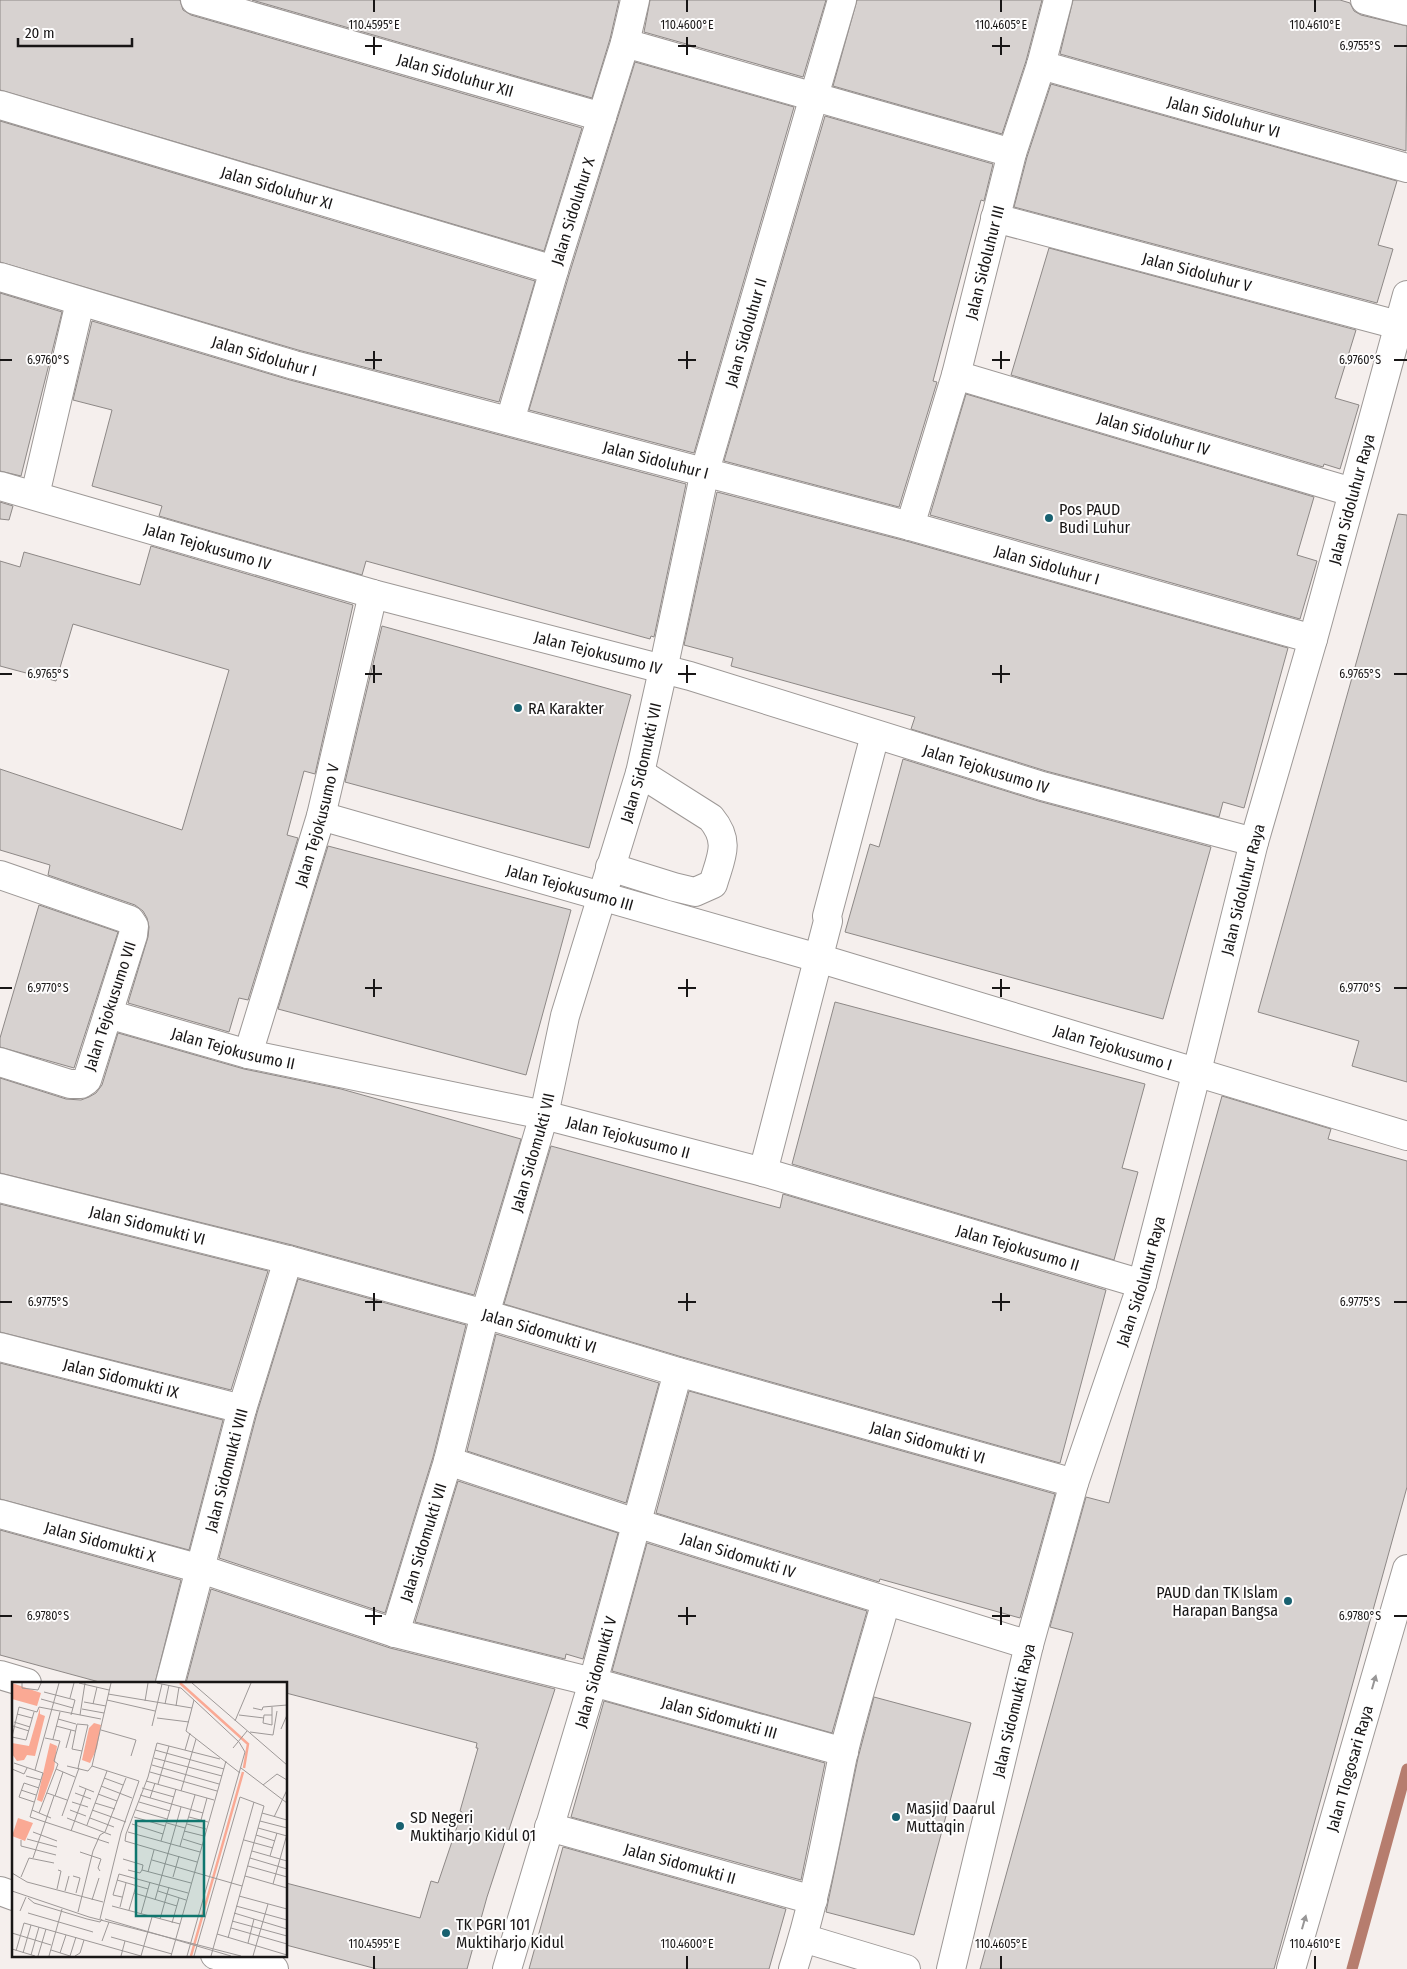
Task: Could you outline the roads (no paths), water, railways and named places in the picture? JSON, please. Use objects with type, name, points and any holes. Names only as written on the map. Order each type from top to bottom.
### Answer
[{"type":"street","name":"Jalan Sidoluhur XII","points":[[195,0],[602,117]]},
{"type":"street","name":"Jalan Sidoluhur X","points":[[510,422],[554,270],[624,43],[635,0]]},
{"type":"street","name":"Jalan Sidoluhur II","points":[[663,670],[705,471],[842,0]]},
{"type":"street","name":"Jalan Sidoluhur III","points":[[910,526],[956,375],[1012,153],[1041,65],[1058,0]]},
{"type":"street","points":[[1365,0],[1407,11]]},
{"type":"street","points":[[624,43],[1012,153]]},
{"type":"street","name":"Jalan Sidoluhur VI","points":[[1041,65],[1407,168]]},
{"type":"street","name":"Jalan Sidoluhur XI","points":[[0,104],[554,270]]},
{"type":"street","name":"Jalan Sidoluhur V","points":[[995,218],[1398,325]]},
{"type":"street","name":"Jalan Sidoluhur I","points":[[0,277],[294,365],[910,526],[1313,639]]},
{"type":"street","name":"Jalan Sidoluhur Raya","points":[[1074,1483],[1142,1284],[1254,842],[1313,639],[1407,294]]},
{"type":"street","points":[[35,495],[80,302]]},
{"type":"street","name":"Jalan Sidoluhur IV","points":[[956,375],[1352,492]]},
{"type":"street","name":"Jalan Tejokusumo IV","points":[[0,486],[373,594],[690,676],[876,736],[1042,786],[1254,842]]},
{"type":"street","name":"Jalan Tejokusumo V","points":[[248,1054],[321,816],[373,594]]},
{"type":"street","name":"Jalan Sidomukti VII","points":[[395,1633],[448,1461],[485,1314],[544,1115],[565,1016],[640,773],[663,670]]},
{"type":"street","points":[[762,1172],[828,921],[826,916],[876,736]]},
{"type":"street","points":[[610,867],[695,892],[713,884],[724,848],[719,828],[711,818],[640,773]]},
{"type":"street","name":"Jalan Tejokusumo III","points":[[321,816],[818,958]]},
{"type":"street","name":"Jalan Tejokusumo VII","points":[[0,876],[130,920],[134,926],[87,1080],[80,1084],[70,1084],[0,1062]]},
{"type":"street","name":"Jalan Tejokusumo I","points":[[818,958],[1407,1136]]},
{"type":"street","name":"Jalan Tejokusumo II","points":[[108,1014],[248,1054],[544,1115],[762,1172],[1142,1284]]},
{"type":"street","name":"Jalan Sidomukti VI","points":[[0,1188],[288,1260],[485,1314],[678,1372],[1074,1483]]},
{"type":"street","name":"Jalan Sidomukti VIII","points":[[170,1682],[242,1409],[288,1260]]},
{"type":"street","name":"Jalan Sidomukti IX","points":[[0,1347],[242,1409]]},
{"type":"street","name":"Jalan Sidomukti V","points":[[507,1969],[593,1682],[678,1372]]},
{"type":"street","name":"Jalan Sidomukti IV","points":[[448,1461],[636,1523],[1029,1645]]},
{"type":"street","name":"Jalan Sidomukti Raya","points":[[951,1969],[1029,1645],[1074,1483]]},
{"type":"street","name":"Jalan Sidomukti X","points":[[0,1514],[201,1569],[395,1633]]},
{"type":"street","name":"Jalan Tlogosari Raya","points":[[1291,1969],[1407,1569]]},
{"type":"street","points":[[793,1969],[813,1900],[844,1752],[886,1601]]},
{"type":"street","name":"Jalan Sidomukti III","points":[[395,1633],[593,1682],[844,1752]]},
{"type":"street","points":[[0,1675],[24,1682]]},
{"type":"street","name":"Jalan Sidomukti II","points":[[549,1828],[813,1900]]},
{"type":"street","points":[[0,1890],[12,1895]]},
{"type":"street","points":[[803,1938],[906,1969]]},
{"type":"street","points":[[219,1956],[274,1969]]},
{"type":"waterway","points":[[1352,1969],[1407,1769]]},
{"type":"place","name":"Pos PAUD Budi Luhur","points":[[1049,518]]},
{"type":"place","name":"RA Karakter","points":[[518,708]]},
{"type":"place","name":"PAUD dan TK Islam Harapan Bangsa","points":[[1288,1601]]},
{"type":"place","name":"Masjid Daarul Muttaqin","points":[[896,1817]]},
{"type":"place","name":"SD Negeri Muktiharjo Kidul 01","points":[[400,1826]]},
{"type":"place","name":"TK PGRI 101 Muktiharjo Kidul","points":[[446,1933]]}]
